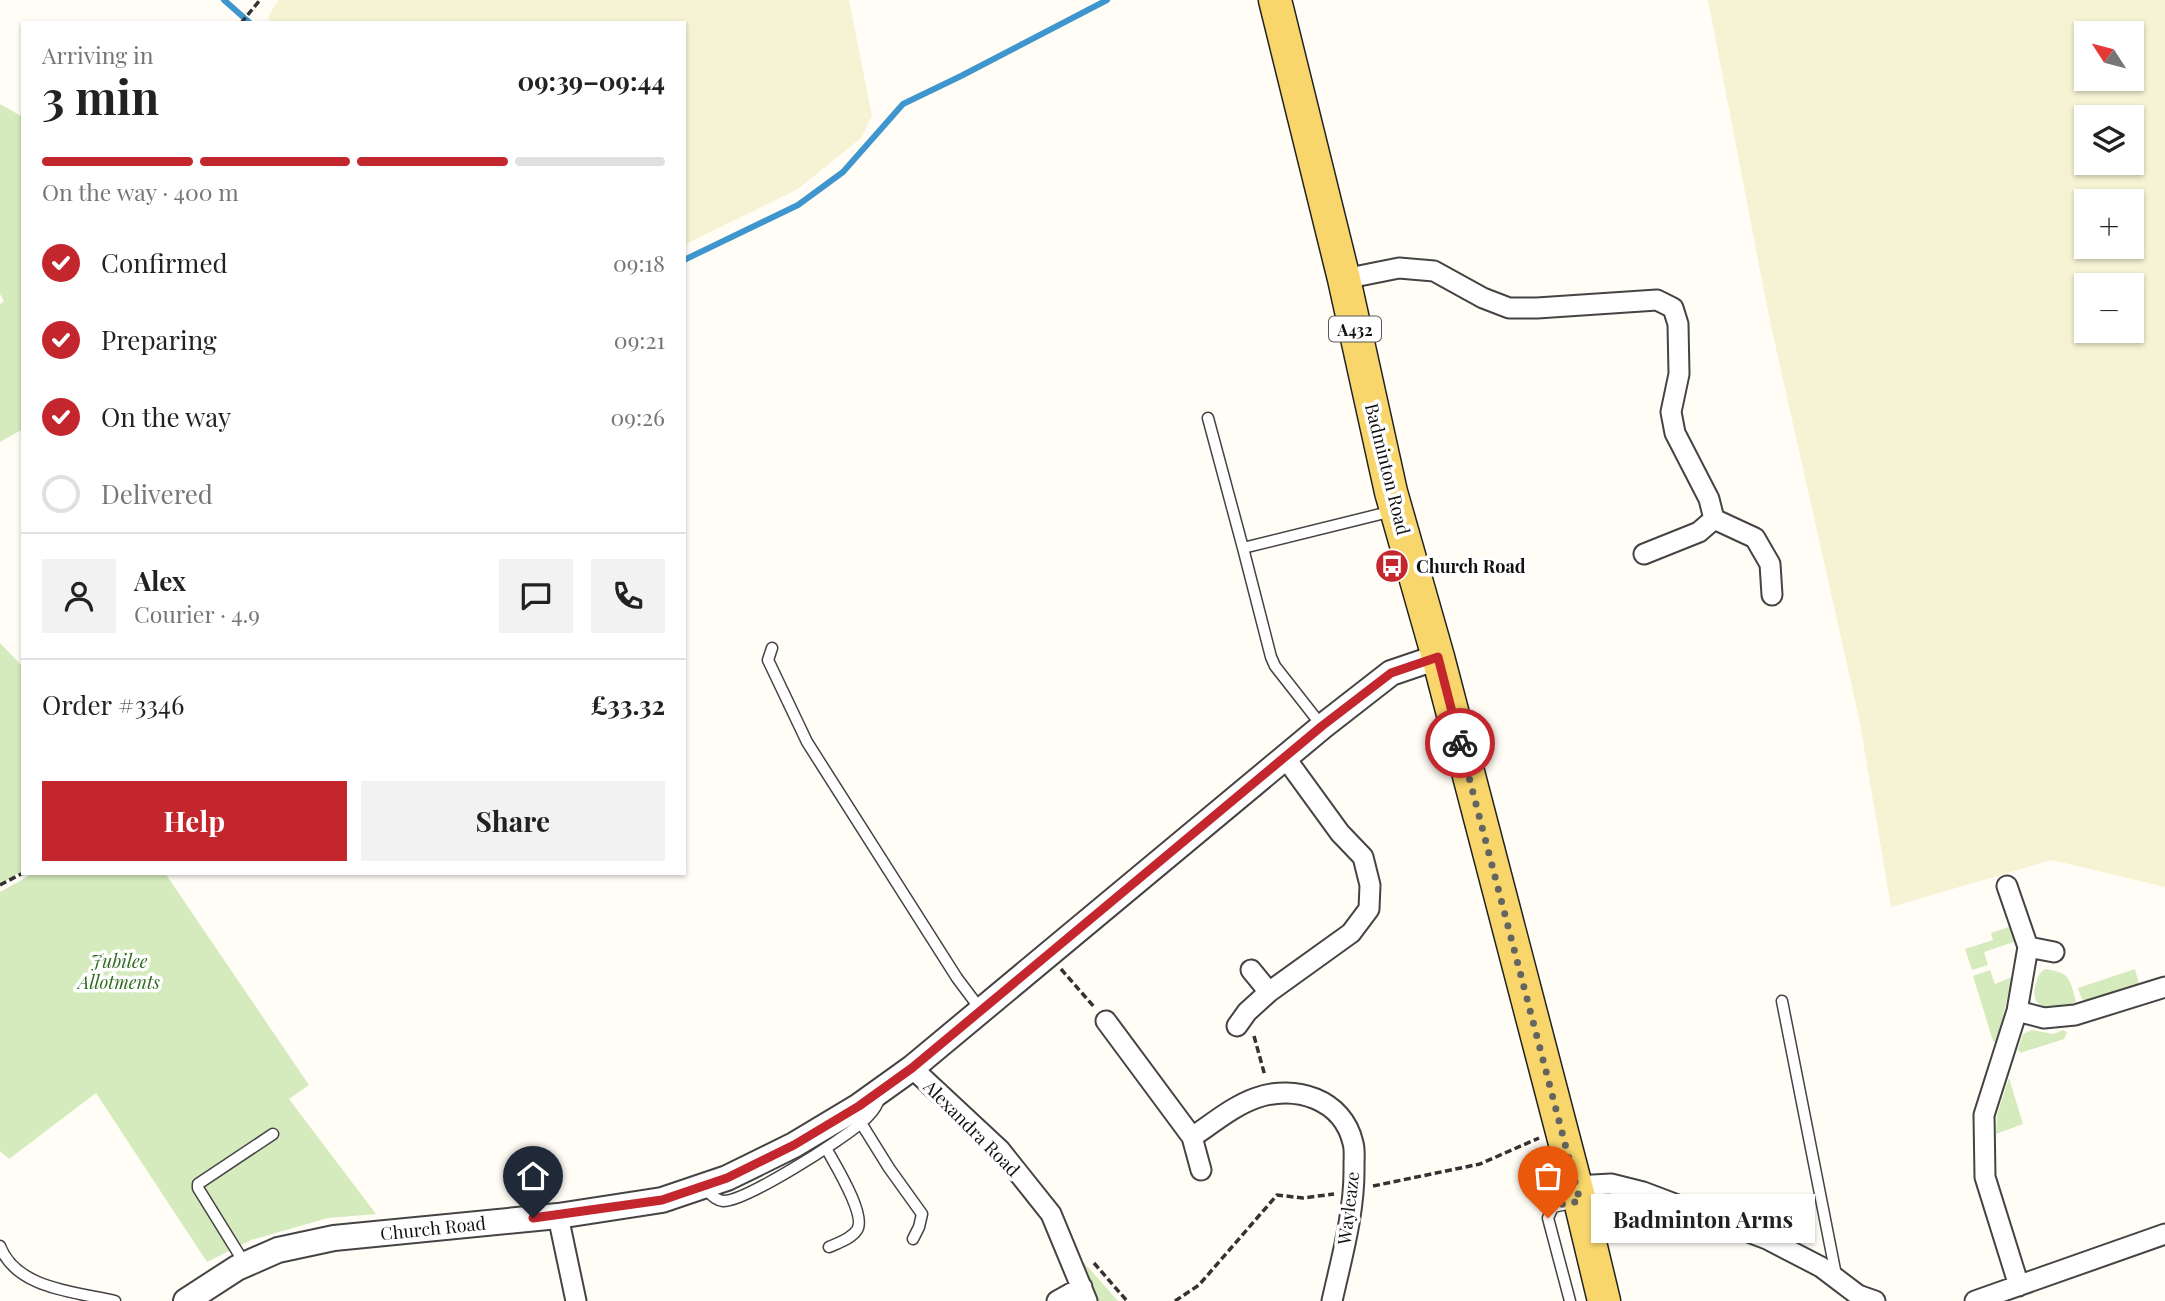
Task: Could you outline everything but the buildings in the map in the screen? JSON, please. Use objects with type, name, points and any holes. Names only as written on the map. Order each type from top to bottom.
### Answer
[{"type":"main road","name":"Badminton Road","points":[[1275,0],[1396,510],[1438,657],[1604,1301]]},
{"type":"street","points":[[1343,279],[1399,268],[1434,271],[1483,298],[1509,308],[1657,300],[1673,308],[1678,324],[1679,374],[1671,412],[1675,433],[1709,499],[1714,519]]},
{"type":"street","points":[[1644,554],[1699,532],[1714,519]]},
{"type":"street","points":[[1714,519],[1755,538],[1770,564],[1772,595]]},
{"type":"street","name":"Church Road","points":[[187,1301],[245,1264],[278,1250],[334,1238],[558,1216],[662,1200],[727,1178],[794,1145],[859,1106],[912,1068],[1284,756],[1391,673],[1438,657]]},
{"type":"street","points":[[1242,1019],[1269,992],[1351,933],[1369,909],[1370,885],[1363,857],[1339,833],[1284,756]]},
{"type":"street","points":[[2007,886],[2028,947],[2017,1011],[1984,1115],[1985,1177],[2019,1286]]},
{"type":"street","points":[[2028,947],[2054,952]]},
{"type":"street","points":[[1251,970],[1269,992]]},
{"type":"street","points":[[2017,1011],[2044,1018],[2075,1015],[2165,987]]},
{"type":"street","points":[[1106,1021],[1192,1137],[1201,1170]]},
{"type":"street","name":"Alexandra Road","points":[[912,1068],[1000,1150],[1051,1214],[1085,1294]]},
{"type":"street","name":"Wayleaze","points":[[1192,1137],[1256,1097],[1289,1092],[1318,1098],[1342,1118],[1353,1143],[1354,1190],[1332,1301]]},
{"type":"street","points":[[1578,1194],[1611,1184],[1643,1192],[1767,1239],[1821,1267],[1858,1295],[1874,1301]]},
{"type":"street","points":[[558,1216],[576,1301]]},
{"type":"street","points":[[1975,1301],[2165,1234]]},
{"type":"street","points":[[1057,1301],[1085,1294]]},
{"type":"lane","points":[[1208,418],[1270,657],[1322,726]]},
{"type":"lane","points":[[1243,548],[1396,510]]},
{"type":"lane","points":[[772,648],[768,660],[807,742],[981,1010]]},
{"type":"lane","points":[[1782,1001],[1837,1280]]},
{"type":"lane","points":[[703,1186],[716,1199],[732,1200],[790,1170],[861,1123],[875,1108],[878,1092]]},
{"type":"lane","points":[[861,1123],[922,1214],[913,1240]]},
{"type":"lane","points":[[245,1264],[198,1184],[273,1134]]},
{"type":"lane","points":[[826,1148],[850,1195],[860,1222],[859,1228],[848,1238],[829,1247]]},
{"type":"lane","points":[[1570,1301],[1548,1218],[1553,1206],[1578,1194]]},
{"type":"lane","points":[[0,1245],[4,1258],[31,1279],[53,1289],[115,1301]]},
{"type":"path","points":[[243,21],[260,0]]},
{"type":"path","points":[[0,886],[21,874]]},
{"type":"path","points":[[1048,954],[1106,1021]]},
{"type":"path","points":[[1242,1019],[1271,1095]]},
{"type":"path","points":[[1175,1301],[1199,1285]]},
{"type":"shaded area","points":[[278,0],[849,0],[872,116],[861,138],[798,189],[686,244],[686,21],[270,21],[268,17]]},
{"type":"shaded area","points":[[1708,0],[2165,0],[2165,887],[2052,860],[1891,907],[1859,718],[1769,317]]},
{"type":"green space","points":[[0,104],[21,116],[21,430],[0,442],[0,304],[4,301],[0,294]]},
{"type":"green space","points":[[0,643],[21,665],[21,871],[0,885]]},
{"type":"green space","name":"Jubilee Allotments","points":[[30,875],[166,875],[309,1085],[289,1099],[376,1214],[328,1218],[251,1240],[207,1262],[96,1093],[9,1159],[0,1151],[0,892]]},
{"type":"green space","points":[[2009,927],[2017,941],[1984,952],[1988,965],[1972,970],[1965,949],[1993,940],[1991,933]]},
{"type":"green space","points":[[2045,969],[2060,972],[2068,978],[2076,1001],[2074,1003],[2051,1007],[2039,1004],[2034,993],[2038,977]]},
{"type":"green space","points":[[2135,969],[2139,984],[2085,1001],[2082,999],[2078,988]]},
{"type":"green space","points":[[1990,970],[1995,984],[2012,977],[1997,1042],[1993,1041],[1973,976]]},
{"type":"green space","points":[[2032,1030],[2053,1034],[2063,1030],[2067,1032],[2064,1039],[2020,1053],[2018,1049],[2023,1034]]},
{"type":"green space","points":[[2009,1078],[2023,1124],[1996,1134],[1997,1115]]},
{"type":"green space","points":[[1078,1256],[1118,1301],[1096,1301]]},
{"type":"waterway","points":[[224,0],[248,21]]},
{"type":"waterway","points":[[686,259],[798,205],[843,172],[903,104],[1107,0]]},
{"type":"way so far","points":[[1460,743],[1580,1201],[1553,1206],[1548,1218]]},
{"type":"place","name":"Church Road","points":[[1392,566]]},
{"type":"place","name":"Badminton Arms","points":[[1548,1218]]},
{"type":"route","points":[[533,1218],[662,1200],[727,1178],[794,1145],[859,1106],[912,1068],[1284,756],[1391,673],[1438,657],[1460,743]]}]
